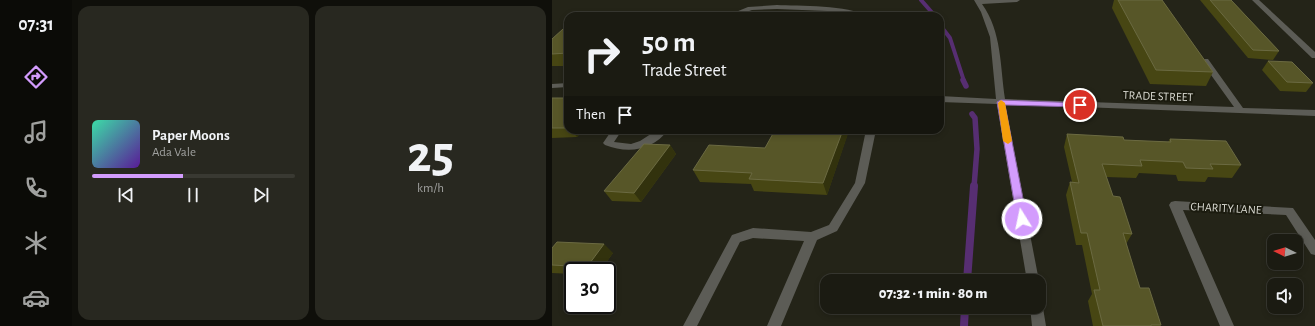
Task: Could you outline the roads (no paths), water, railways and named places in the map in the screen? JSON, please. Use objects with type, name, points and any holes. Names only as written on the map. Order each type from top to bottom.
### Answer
[{"type":"street","points":[[977,1],[1017,0]]},
{"type":"street","points":[[1255,0],[1315,56]]},
{"type":"street","points":[[977,1],[985,11],[992,27],[1001,102],[1031,274]]},
{"type":"street","points":[[742,12],[754,8],[846,12]]},
{"type":"street","points":[[1199,52],[1240,110]]},
{"type":"street","points":[[552,86],[564,85]]},
{"type":"street","name":"TRADE STREET","points":[[944,99],[1315,113]]},
{"type":"street","points":[[614,134],[608,143],[618,148],[645,145],[658,134]]},
{"type":"street","points":[[690,326],[736,238],[753,233],[812,237],[832,228],[860,183],[870,134]]},
{"type":"street","name":"CHARITY LANE","points":[[1227,326],[1175,205],[1289,211],[1315,250]]},
{"type":"street","points":[[774,326],[812,237]]},
{"type":"street","points":[[1038,314],[1039,326]]},
{"type":"waterway","points":[[921,0],[932,12]]},
{"type":"waterway","points":[[944,30],[950,38],[964,81]]},
{"type":"waterway","points":[[963,80],[966,86]]},
{"type":"waterway","points":[[972,114],[975,118],[977,149],[974,187]]},
{"type":"waterway","points":[[968,274],[974,186]]},
{"type":"waterway","points":[[964,326],[965,314]]}]
